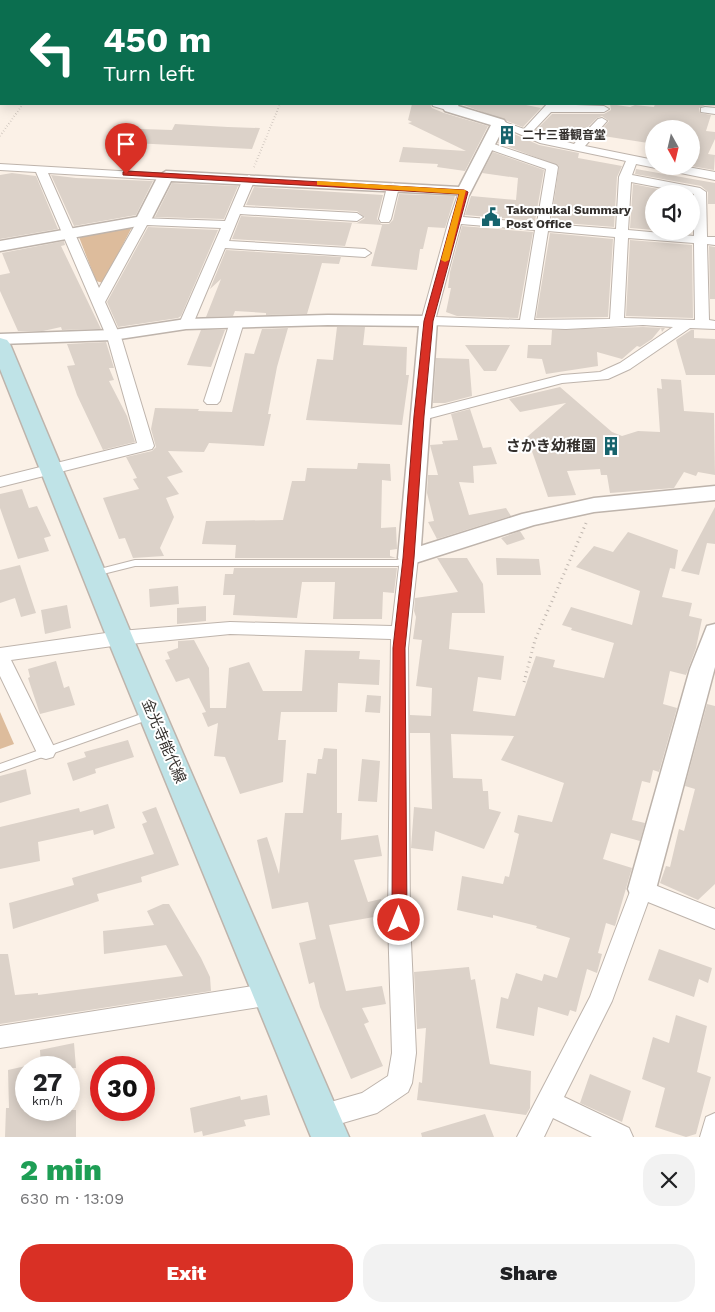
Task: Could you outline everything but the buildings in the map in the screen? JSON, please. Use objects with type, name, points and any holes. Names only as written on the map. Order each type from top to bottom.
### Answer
[{"type":"main road","name":"金光寺能代線","points":[[0,344],[120,638],[272,994],[326,1127]]},
{"type":"street","points":[[446,105],[544,141],[645,162]]},
{"type":"street","points":[[525,134],[548,105],[604,109]]},
{"type":"street","points":[[576,148],[602,121]]},
{"type":"street","points":[[326,1127],[368,1104],[399,1083],[404,1053],[399,920],[399,648],[409,558],[428,321],[464,192],[499,124]]},
{"type":"street","points":[[487,145],[552,167],[526,324]]},
{"type":"street","points":[[617,321],[626,177],[632,160]]},
{"type":"street","points":[[0,167],[464,192]]},
{"type":"street","points":[[0,482],[146,446],[113,335],[40,168]]},
{"type":"street","points":[[700,173],[715,176]]},
{"type":"street","points":[[98,302],[166,176]]},
{"type":"street","points":[[0,339],[113,335],[186,324],[237,322],[428,321],[566,324],[617,321],[709,324],[700,192],[626,177]]},
{"type":"street","points":[[186,324],[249,180]]},
{"type":"street","points":[[385,219],[393,187]]},
{"type":"street","points":[[235,210],[357,217]]},
{"type":"street","points":[[455,220],[715,241]]},
{"type":"street","points":[[0,246],[143,221],[229,225]]},
{"type":"street","points":[[220,244],[364,253]]},
{"type":"street","points":[[212,401],[237,322]]},
{"type":"street","points":[[419,416],[562,379],[603,376],[625,366],[686,324]]},
{"type":"street","points":[[409,558],[530,519],[594,505],[715,493]]},
{"type":"street","points":[[46,751],[0,655],[120,638],[230,628],[400,633]]},
{"type":"street","points":[[530,1137],[600,1001],[642,889],[709,670],[715,632]]},
{"type":"street","points":[[642,889],[715,918]]},
{"type":"street","points":[[0,1037],[272,994]]},
{"type":"street","points":[[548,1102],[620,1137]]},
{"type":"street","points":[[713,1137],[715,1126]]},
{"type":"lane","points":[[95,573],[135,564],[398,563],[409,558]]},
{"type":"lane","points":[[0,768],[153,714]]},
{"type":"path","points":[[0,136],[22,105]]},
{"type":"path","points":[[249,180],[280,105]]},
{"type":"path","points":[[524,682],[535,640],[594,505]]},
{"type":"shaded area","points":[[132,227],[103,283],[96,281],[79,237]]},
{"type":"shaded area","points":[[0,712],[14,744],[0,749]]},
{"type":"slow traffic","points":[[320,183],[464,192],[445,260]]},
{"type":"place","name":"二十三番観音堂","points":[[507,135]]},
{"type":"place","name":"Takomukai Summary Post Office","points":[[491,217]]},
{"type":"place","name":"さかき幼稚園","points":[[611,446]]},
{"type":"route","points":[[126,174],[464,192],[428,321],[419,416],[409,558],[399,648],[399,920]]}]
